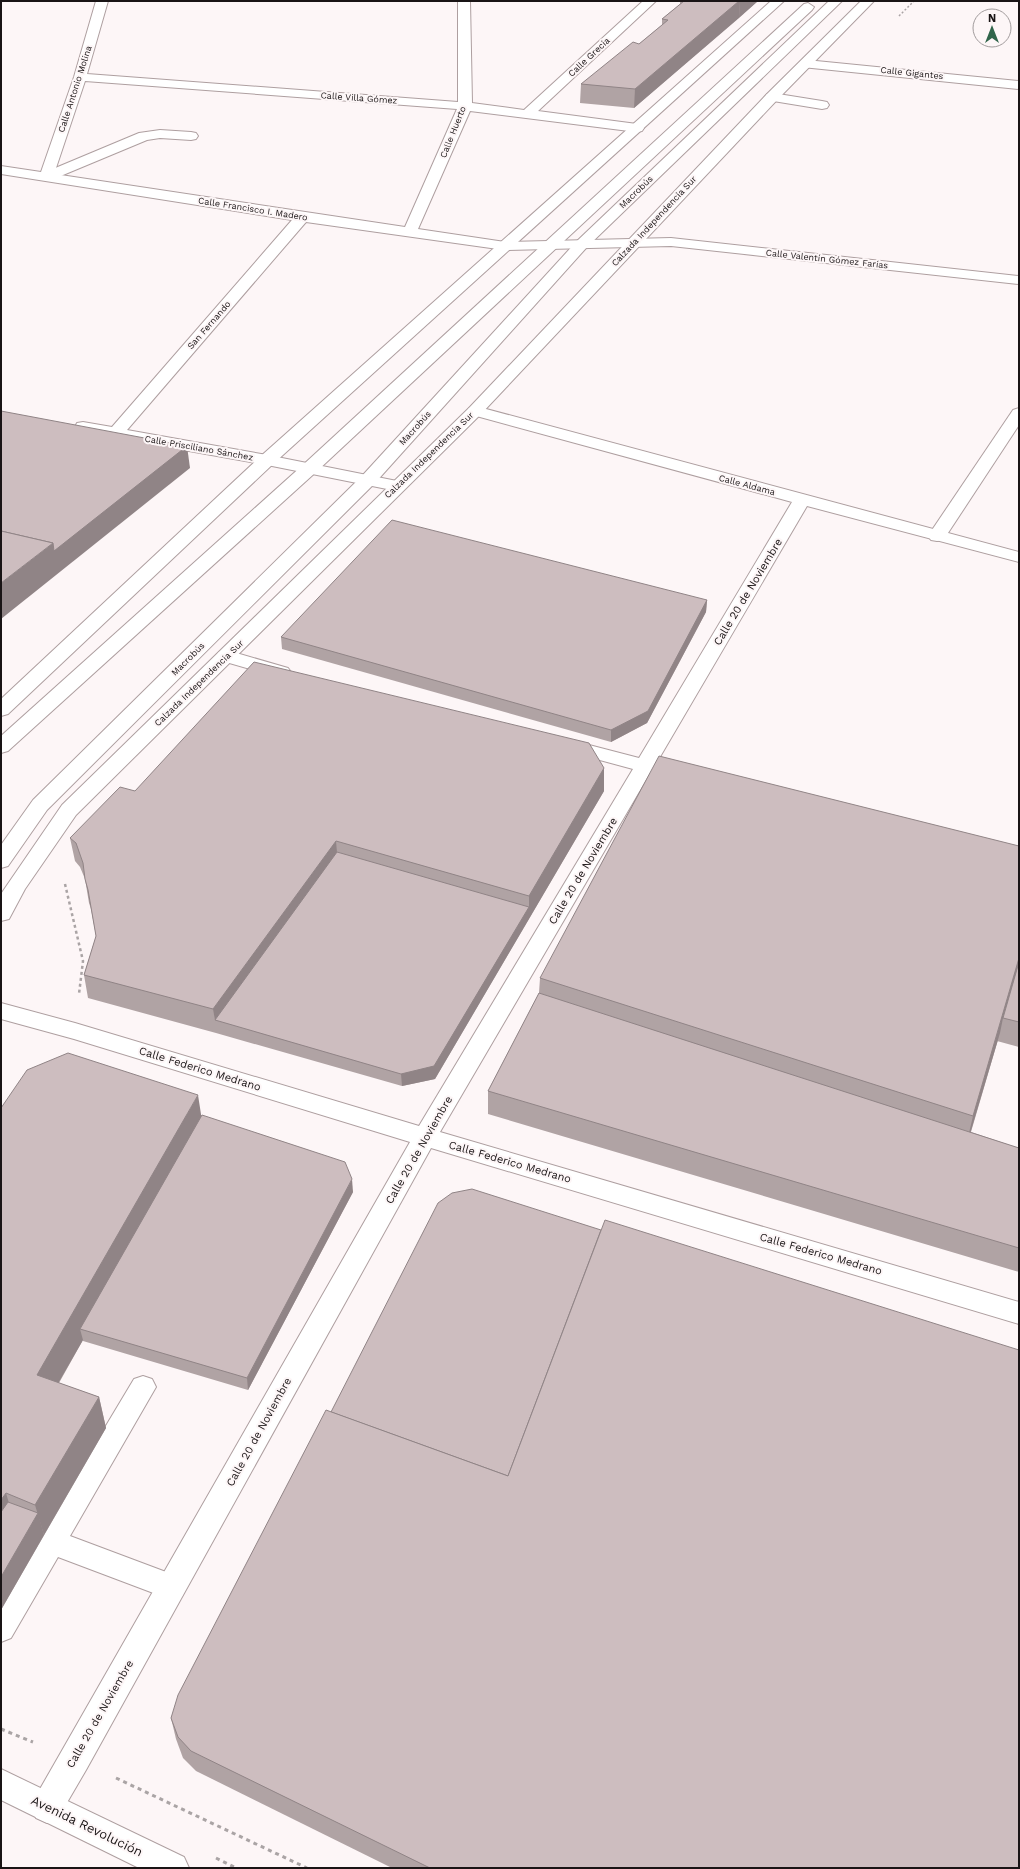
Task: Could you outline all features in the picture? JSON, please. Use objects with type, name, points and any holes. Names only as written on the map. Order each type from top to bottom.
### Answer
[{"type":"street","name":"Calle Antonio Molina","points":[[46,177],[80,78],[102,1]]},
{"type":"street","name":"Calle Huerto","points":[[410,232],[464,106],[464,1]]},
{"type":"street","name":"Calle Grecia","points":[[528,113],[650,1]]},
{"type":"street","points":[[1,710],[267,460],[778,1]]},
{"type":"street","name":"Macrobús","points":[[1,747],[310,468],[814,1]]},
{"type":"street","name":"Macrobús","points":[[1,861],[40,805],[368,480],[582,244],[836,1]]},
{"type":"street","name":"Calzada Independencia Sur","points":[[1,914],[16,886],[69,810],[475,410],[772,97],[868,1]]},
{"type":"street","name":"Calle Gigantes","points":[[806,64],[1019,85]]},
{"type":"street","name":"Calle Villa Gómez","points":[[80,78],[464,106],[637,128]]},
{"type":"street","points":[[772,97],[822,105]]},
{"type":"street","points":[[46,177],[144,136],[160,134],[191,136]]},
{"type":"street","name":"Calle Francisco I. Madero","points":[[1,170],[302,217],[506,246],[582,244]]},
{"type":"street","name":"San Fernando","points":[[116,432],[302,217]]},
{"type":"street","name":"Calle Valentín Gómez Farías","points":[[582,244],[671,242],[1019,280]]},
{"type":"street","name":"Calle Aldama","points":[[475,410],[510,422],[1019,557]]},
{"type":"street","points":[[937,536],[1019,413]]},
{"type":"street","name":"Calle Prisciliano Sánchez","points":[[70,425],[116,432],[310,468],[397,486]]},
{"type":"street","name":"Calle 20 de Noviembre","points":[[47,1807],[425,1137],[802,500]]},
{"type":"street","points":[[226,656],[301,677]]},
{"type":"street","points":[[545,740],[675,774]]},
{"type":"street","name":"Calle Federico Medrano","points":[[1,1012],[75,1031],[425,1137],[1019,1313]]},
{"type":"street","points":[[1,1628],[143,1387]]},
{"type":"street","points":[[51,1542],[172,1587]]},
{"type":"street","name":"Avenida Revolución","points":[[1,1784],[173,1868]]},
{"type":"path","points":[[898,17],[914,1]]},
{"type":"path","points":[[64,878],[83,961],[75,1031]]},
{"type":"path","points":[[1,1729],[75,1759],[307,1868]]},
{"type":"building","points":[[684,1],[739,1],[635,89],[581,84],[633,42],[639,44],[668,20],[662,19]]},
{"type":"building","points":[[1,411],[187,446],[54,551],[53,543],[1,531]]},
{"type":"building","points":[[392,520],[707,600],[648,711],[611,730],[281,637]]},
{"type":"building","points":[[1,531],[53,543],[1,583]]},
{"type":"building","points":[[254,662],[589,743],[604,768],[529,896],[336,841],[213,1009],[84,975],[96,936],[83,863],[76,843],[70,838],[120,787],[135,791]]},
{"type":"building","points":[[659,756],[1019,846],[1019,958],[973,1116],[540,978]]},
{"type":"building","points":[[337,852],[529,907],[434,1066],[401,1074],[215,1020]]},
{"type":"building","points":[[1019,962],[1019,1022],[1003,1018]]},
{"type":"building","points":[[539,993],[1019,1148],[1019,1248],[488,1091]]},
{"type":"building","points":[[68,1053],[198,1095],[37,1375],[99,1397],[35,1505],[6,1493],[1,1500],[1,1108],[27,1070]]},
{"type":"building","points":[[202,1115],[345,1162],[352,1179],[247,1378],[80,1329]]},
{"type":"building","points":[[472,1189],[601,1230],[508,1476],[331,1412],[438,1203],[452,1193]]},
{"type":"building","points":[[605,1220],[1019,1350],[1019,1868],[430,1868],[191,1751],[178,1737],[171,1718],[178,1695],[326,1410],[508,1476]]},
{"type":"building","points":[[8,1502],[38,1513],[1,1577],[1,1512]]}]
